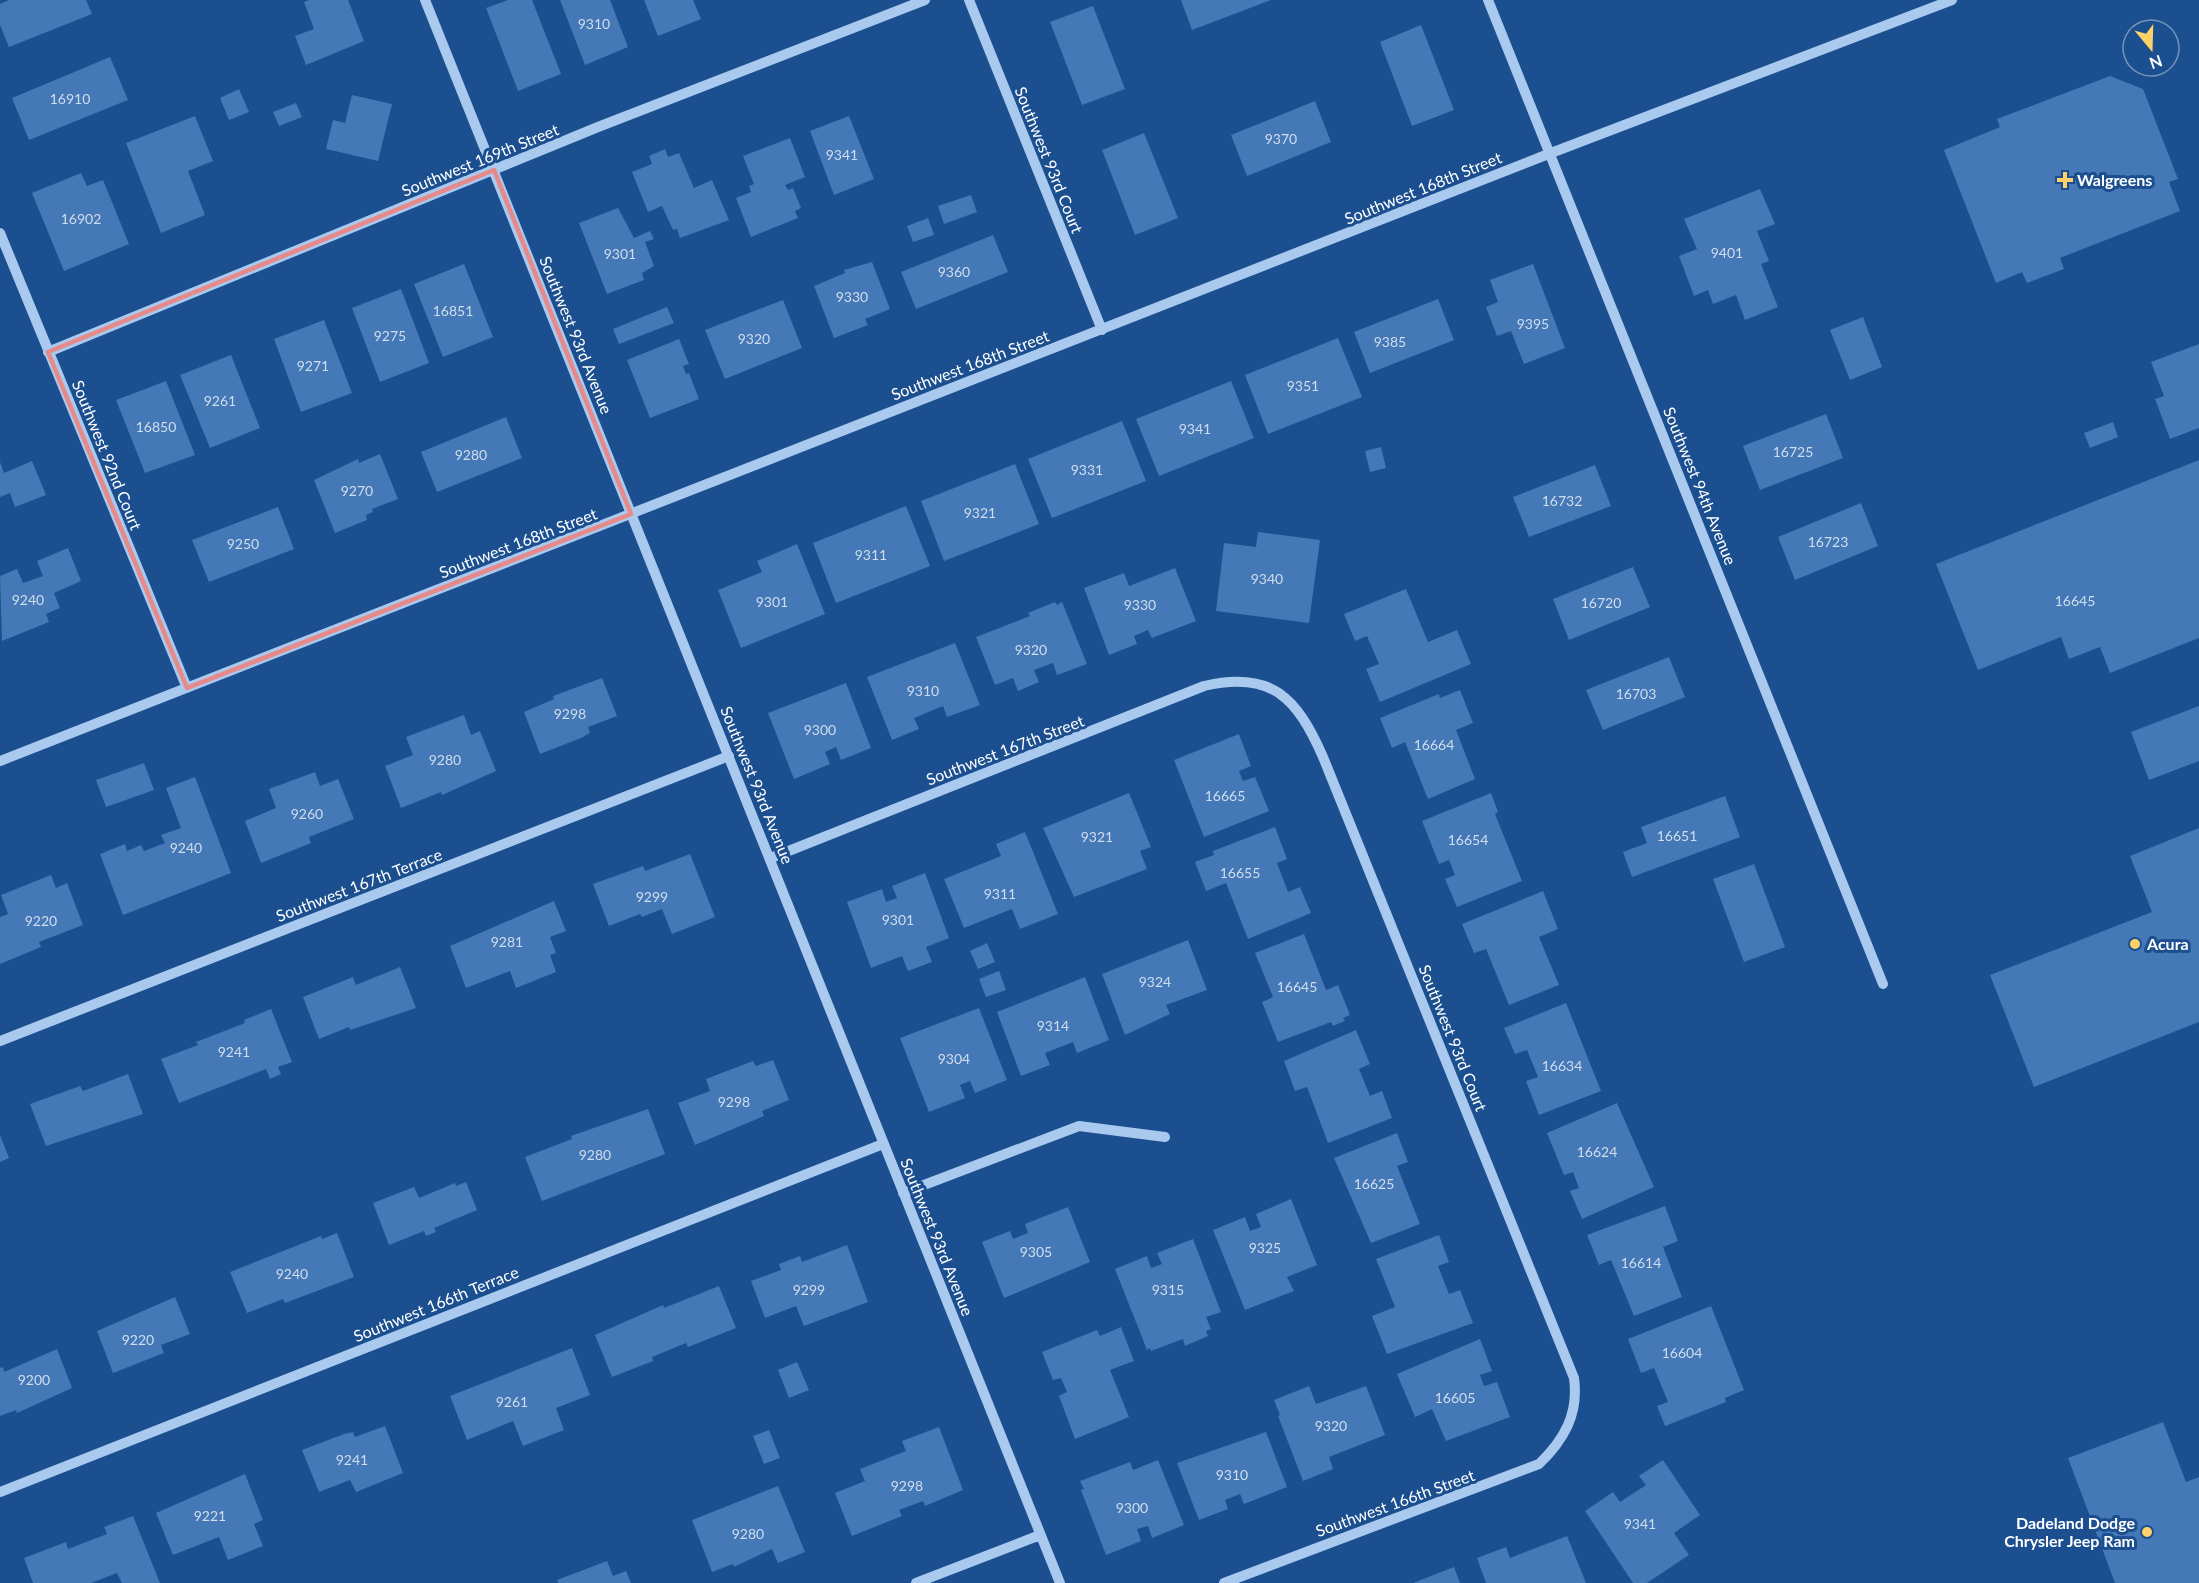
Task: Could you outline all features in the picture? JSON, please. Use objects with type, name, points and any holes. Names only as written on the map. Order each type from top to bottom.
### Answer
[{"type":"street","name":"Southwest 93rd Avenue","points":[[425,0],[1060,1583]]},
{"type":"street","name":"Southwest 169th Street","points":[[48,352],[494,170],[925,0]]},
{"type":"street","name":"Southwest 93rd Court","points":[[969,0],[1102,330]]},
{"type":"street","name":"Southwest 94th Avenue","points":[[1488,0],[1883,984]]},
{"type":"street","name":"Southwest 168th Street","points":[[0,760],[1551,153],[1952,0]]},
{"type":"street","name":"Southwest 92nd Court","points":[[0,233],[187,688]]},
{"type":"street","name":"Southwest 167th Street","points":[[771,858],[1204,686],[1228,680],[1252,681]]},
{"type":"street","name":"Southwest 93rd Court","points":[[1252,681],[1280,693],[1293,704],[1304,718],[1323,757],[1574,1378],[1574,1406],[1565,1434]]},
{"type":"street","name":"Southwest 167th Terrace","points":[[0,1041],[729,756]]},
{"type":"street","points":[[903,1193],[1079,1126],[1165,1137]]},
{"type":"street","name":"Southwest 166th Terrace","points":[[0,1492],[883,1144]]},
{"type":"street","name":"Southwest 166th Street","points":[[1224,1583],[1529,1469],[1539,1464],[1565,1434]]},
{"type":"street","points":[[916,1583],[1040,1535]]},
{"type":"highlighted area","points":[[494,170],[631,514],[187,688],[48,352]]},
{"type":"building","points":[[9,0],[86,0],[92,14],[9,47],[0,25],[0,4]]},
{"type":"building","points":[[348,0],[364,41],[306,65],[295,36],[314,29],[304,2]]},
{"type":"building","points":[[508,0],[532,0],[561,74],[518,91],[486,8]]},
{"type":"building","points":[[560,0],[610,0],[628,47],[585,65]]},
{"type":"building","points":[[644,0],[693,0],[701,19],[658,36]]},
{"type":"building","points":[[1181,0],[1271,0],[1192,30]]},
{"type":"building","points":[[1093,6],[1125,89],[1082,105],[1050,22]]},
{"type":"building","points":[[1421,25],[1454,110],[1412,126],[1380,42]]},
{"type":"building","points":[[110,57],[128,100],[29,140],[12,98]]},
{"type":"building","name":"Walgreens","points":[[2110,76],[2143,89],[2178,179],[2169,182],[2180,211],[2060,258],[2064,269],[2027,283],[2022,272],[1996,283],[1944,150],[2000,127],[1997,119]]},
{"type":"building","points":[[239,89],[249,112],[229,120],[220,98]]},
{"type":"building","points":[[352,95],[392,104],[378,161],[326,149],[333,120],[345,123]]},
{"type":"building","points":[[1315,101],[1331,142],[1247,176],[1231,135]]},
{"type":"building","points":[[296,103],[302,117],[279,126],[273,112]]},
{"type":"building","points":[[195,116],[213,161],[188,171],[205,215],[161,233],[126,143]]},
{"type":"building","points":[[849,116],[874,179],[834,195],[810,131]]},
{"type":"building","points":[[1144,133],[1178,218],[1135,235],[1102,150]]},
{"type":"building","points":[[790,138],[805,177],[785,185],[788,190],[793,188],[801,208],[795,211],[798,218],[751,237],[736,198],[751,192],[749,186],[754,184],[743,156]]},
{"type":"building","points":[[665,149],[668,157],[679,153],[694,188],[712,180],[729,220],[680,238],[677,229],[673,230],[662,206],[648,212],[632,172],[652,164],[649,156]]},
{"type":"building","points":[[81,173],[87,186],[103,180],[129,244],[64,271],[32,193]]},
{"type":"building","points":[[1760,189],[1775,224],[1757,231],[1769,261],[1761,264],[1778,307],[1745,320],[1736,295],[1713,304],[1708,290],[1694,296],[1679,256],[1697,249],[1684,219]]},
{"type":"building","points":[[971,195],[977,212],[944,224],[938,206]]},
{"type":"building","points":[[618,208],[634,238],[650,231],[654,239],[645,242],[654,266],[642,273],[644,280],[607,294],[579,223]]},
{"type":"building","points":[[928,218],[934,235],[913,242],[907,226]]},
{"type":"building","points":[[993,235],[1008,272],[916,309],[901,272]]},
{"type":"building","points":[[872,262],[890,309],[865,319],[868,325],[834,338],[814,286],[845,273],[844,270]]},
{"type":"building","points":[[464,264],[493,337],[443,357],[414,284]]},
{"type":"building","points":[[1533,264],[1565,348],[1524,364],[1511,331],[1497,336],[1486,307],[1498,302],[1490,280]]},
{"type":"building","points":[[401,289],[429,363],[380,382],[352,308]]},
{"type":"building","points":[[1438,299],[1454,340],[1370,373],[1354,332]]},
{"type":"building","points":[[783,300],[802,348],[725,379],[705,330]]},
{"type":"building","points":[[667,307],[674,323],[619,344],[613,329]]},
{"type":"building","points":[[1863,317],[1882,367],[1850,380],[1830,330]]},
{"type":"building","points":[[324,320],[352,393],[301,412],[274,339]]},
{"type":"building","points":[[1338,338],[1362,397],[1268,434],[1245,375]]},
{"type":"building","points":[[679,339],[689,364],[683,366],[686,374],[689,373],[699,399],[650,418],[627,360]]},
{"type":"building","points":[[2199,344],[2199,428],[2170,439],[2155,399],[2164,396],[2151,362]]},
{"type":"building","points":[[231,355],[260,428],[210,448],[180,375]]},
{"type":"building","points":[[166,381],[195,455],[145,473],[116,400]]},
{"type":"building","points":[[1231,381],[1254,438],[1159,476],[1136,419]]},
{"type":"building","points":[[1826,414],[1843,458],[1760,490],[1743,446]]},
{"type":"building","points":[[506,417],[522,458],[437,492],[421,452]]},
{"type":"building","points":[[1122,421],[1146,481],[1052,518],[1028,459]]},
{"type":"building","points":[[2113,422],[2118,437],[2090,448],[2084,433]]},
{"type":"building","points":[[1381,447],[1386,468],[1370,472],[1365,451]]},
{"type":"building","points":[[380,454],[398,499],[372,509],[373,512],[366,515],[367,520],[335,533],[314,480],[358,459],[359,463]]},
{"type":"building","points":[[2199,460],[2199,638],[2110,673],[2100,647],[2069,659],[2061,637],[1978,670],[1936,564]]},
{"type":"building","points":[[32,461],[46,495],[15,507],[10,493],[0,497],[0,462],[4,473]]},
{"type":"building","points":[[1015,464],[1039,524],[944,561],[921,501]]},
{"type":"building","points":[[1595,465],[1611,506],[1529,537],[1513,497]]},
{"type":"building","points":[[1861,503],[1878,546],[1795,580],[1778,537]]},
{"type":"building","points":[[906,506],[930,566],[836,603],[813,543]]},
{"type":"building","points":[[278,507],[294,549],[209,582],[192,540]]},
{"type":"building","points":[[1258,532],[1320,540],[1309,623],[1216,611],[1224,543],[1256,547]]},
{"type":"building","points":[[797,544],[825,614],[741,648],[718,590],[762,572],[757,561]]},
{"type":"building","points":[[68,548],[81,581],[54,593],[60,608],[46,614],[49,622],[2,641],[0,576],[17,569],[23,583],[43,576],[37,561]]},
{"type":"building","points":[[1633,567],[1650,607],[1569,640],[1553,599]]},
{"type":"building","points":[[1175,568],[1196,621],[1152,638],[1148,630],[1134,636],[1137,644],[1109,655],[1084,588],[1124,573],[1129,586]]},
{"type":"building","points":[[1406,589],[1428,642],[1457,630],[1471,664],[1380,702],[1366,669],[1379,664],[1367,636],[1355,641],[1344,614]]},
{"type":"building","points":[[1055,602],[1057,605],[1062,602],[1087,664],[1057,675],[1053,663],[1034,670],[1039,682],[1018,691],[1013,678],[995,685],[976,637],[1030,616],[1028,613]]},
{"type":"building","points":[[955,643],[980,705],[947,717],[943,706],[914,718],[919,729],[892,740],[867,677]]},
{"type":"building","points":[[1669,657],[1685,697],[1603,730],[1586,690]]},
{"type":"building","points":[[602,678],[617,716],[588,727],[590,733],[581,738],[540,754],[524,712],[554,699],[553,696]]},
{"type":"building","points":[[846,683],[871,748],[841,760],[836,747],[825,752],[830,764],[794,779],[768,713]]},
{"type":"building","points":[[1460,690],[1473,723],[1456,730],[1475,779],[1428,799],[1405,742],[1392,748],[1380,718],[1439,694],[1440,698]]},
{"type":"building","points":[[2199,706],[2199,761],[2149,780],[2131,732]]},
{"type":"building","points":[[464,715],[471,735],[480,731],[496,771],[442,795],[441,792],[401,808],[385,766],[413,755],[406,737]]},
{"type":"building","points":[[1239,734],[1251,766],[1239,771],[1243,781],[1255,777],[1269,811],[1204,837],[1174,760]]},
{"type":"building","points":[[144,763],[154,790],[106,807],[96,780]]},
{"type":"building","points":[[315,772],[320,786],[338,779],[354,819],[309,837],[311,843],[261,863],[245,821],[276,808],[269,789]]},
{"type":"building","points":[[195,777],[231,873],[123,915],[100,854],[125,844],[127,851],[141,845],[144,851],[165,843],[161,835],[181,828],[166,788]]},
{"type":"building","points":[[1129,793],[1151,847],[1140,851],[1147,869],[1074,897],[1043,828]]},
{"type":"building","points":[[1491,793],[1498,812],[1495,814],[1522,881],[1457,907],[1445,879],[1455,875],[1449,860],[1439,864],[1422,821]]},
{"type":"building","points":[[1725,796],[1740,837],[1632,877],[1623,852],[1647,843],[1641,827]]},
{"type":"building","points":[[1275,827],[1287,859],[1277,863],[1288,892],[1300,887],[1311,913],[1248,939],[1226,883],[1206,891],[1195,862],[1214,855],[1213,851]]},
{"type":"building","name":"Acura","points":[[2199,828],[2199,1022],[2034,1087],[1990,975],[2152,912],[2130,856]]},
{"type":"building","points":[[1025,832],[1058,914],[1020,929],[1012,909],[964,928],[944,879],[1001,856],[996,844]]},
{"type":"building","points":[[690,854],[715,917],[672,934],[662,909],[642,917],[640,914],[609,926],[593,884],[643,866],[645,871]]},
{"type":"building","points":[[1754,864],[1785,947],[1744,962],[1713,879]]},
{"type":"building","points":[[925,873],[949,938],[926,947],[932,962],[908,971],[902,956],[871,968],[847,902],[882,889],[886,902],[897,898],[892,886]]},
{"type":"building","points":[[51,875],[56,888],[67,883],[83,925],[39,942],[41,947],[0,964],[0,917],[8,914],[1,895]]},
{"type":"building","points":[[1543,891],[1558,929],[1539,937],[1559,985],[1509,1005],[1486,949],[1474,953],[1462,924]]},
{"type":"building","points":[[554,901],[566,931],[550,937],[556,953],[550,955],[556,972],[516,988],[510,971],[466,988],[450,946]]},
{"type":"building","points":[[1304,934],[1326,990],[1338,985],[1350,1015],[1343,1018],[1345,1021],[1333,1026],[1331,1022],[1278,1042],[1262,1002],[1273,997],[1255,953]]},
{"type":"building","points":[[1188,940],[1207,990],[1166,1005],[1170,1014],[1125,1035],[1102,974]]},
{"type":"building","points":[[987,943],[995,962],[978,969],[970,951]]},
{"type":"building","points":[[400,967],[416,1008],[350,1030],[349,1027],[319,1039],[303,997],[353,977],[356,985]]},
{"type":"building","points":[[999,971],[1006,990],[986,997],[979,979]]},
{"type":"building","points":[[1085,977],[1109,1040],[1077,1053],[1073,1042],[1045,1053],[1050,1065],[1021,1076],[997,1012]]},
{"type":"building","points":[[1566,1003],[1601,1091],[1539,1115],[1526,1081],[1538,1077],[1527,1050],[1515,1054],[1504,1028]]},
{"type":"building","points":[[979,1008],[1007,1080],[975,1093],[970,1081],[960,1085],[965,1098],[929,1112],[900,1038]]},
{"type":"building","points":[[271,1009],[292,1062],[278,1067],[281,1074],[270,1079],[266,1069],[179,1103],[161,1059],[198,1045],[196,1042],[245,1023],[244,1020]]},
{"type":"building","points":[[1356,1030],[1370,1064],[1359,1069],[1370,1096],[1382,1091],[1392,1118],[1328,1143],[1307,1087],[1295,1091],[1284,1061]]},
{"type":"building","points":[[773,1060],[789,1100],[762,1111],[764,1116],[695,1145],[678,1103],[710,1091],[706,1079],[753,1061],[756,1066]]},
{"type":"building","points":[[128,1074],[143,1114],[46,1146],[30,1104],[80,1086],[83,1091]]},
{"type":"building","points":[[1617,1103],[1654,1187],[1582,1219],[1570,1191],[1579,1188],[1573,1172],[1564,1175],[1547,1133]]},
{"type":"building","points":[[648,1109],[665,1154],[542,1201],[525,1157],[572,1139],[571,1136]]},
{"type":"building","points":[[1397,1133],[1408,1162],[1397,1166],[1420,1224],[1371,1243],[1334,1158]]},
{"type":"building","points":[[0,1135],[9,1158],[0,1162]]},
{"type":"building","points":[[466,1182],[477,1210],[434,1228],[436,1232],[426,1236],[424,1231],[389,1245],[373,1203],[414,1187],[419,1198],[455,1183],[456,1186]]},
{"type":"building","points":[[1291,1199],[1317,1265],[1287,1277],[1294,1291],[1245,1310],[1213,1230],[1245,1217],[1250,1231],[1261,1227],[1256,1214]]},
{"type":"building","points":[[1665,1206],[1678,1241],[1663,1247],[1682,1297],[1634,1316],[1611,1260],[1599,1265],[1587,1235]]},
{"type":"building","points":[[1068,1207],[1090,1262],[1004,1298],[982,1242],[1010,1231],[1013,1239],[1028,1233],[1025,1224]]},
{"type":"building","points":[[337,1233],[354,1277],[285,1303],[283,1299],[247,1313],[230,1272],[321,1236],[322,1239]]},
{"type":"building","points":[[1439,1235],[1449,1262],[1438,1266],[1449,1294],[1460,1290],[1473,1323],[1387,1354],[1372,1316],[1395,1307],[1376,1259]]},
{"type":"building","points":[[1193,1239],[1221,1312],[1206,1317],[1211,1329],[1206,1331],[1208,1336],[1185,1346],[1183,1339],[1151,1351],[1150,1348],[1147,1350],[1115,1269],[1147,1256],[1151,1268],[1162,1264],[1157,1253]]},
{"type":"building","points":[[847,1245],[868,1302],[804,1326],[796,1306],[765,1318],[751,1281],[781,1270],[779,1264],[800,1256],[802,1262]]},
{"type":"building","points":[[719,1286],[736,1328],[688,1347],[686,1343],[652,1357],[653,1361],[612,1377],[595,1335],[663,1305],[664,1308]]},
{"type":"building","points":[[175,1297],[190,1334],[161,1345],[164,1353],[113,1373],[97,1331]]},
{"type":"building","points":[[1711,1306],[1744,1390],[1725,1398],[1726,1402],[1665,1426],[1657,1406],[1668,1402],[1654,1368],[1641,1373],[1628,1339]]},
{"type":"building","points":[[1121,1327],[1134,1361],[1110,1370],[1129,1417],[1075,1439],[1059,1396],[1067,1392],[1061,1378],[1053,1380],[1042,1352],[1097,1330],[1100,1336]]},
{"type":"building","points":[[1480,1339],[1492,1371],[1480,1375],[1484,1386],[1497,1382],[1510,1417],[1446,1441],[1432,1409],[1415,1417],[1397,1374]]},
{"type":"building","points":[[572,1348],[590,1395],[556,1408],[564,1430],[523,1446],[513,1421],[467,1440],[450,1396]]},
{"type":"building","points":[[57,1349],[72,1388],[17,1413],[16,1410],[0,1416],[0,1368],[3,1367],[4,1372]]},
{"type":"building","points":[[797,1362],[809,1390],[789,1398],[778,1370]]},
{"type":"building","points":[[1309,1386],[1316,1404],[1366,1386],[1385,1435],[1329,1457],[1333,1469],[1303,1481],[1274,1400]]},
{"type":"building","name":"Dadeland Dodge Chrysler Jeep Ram","points":[[2163,1422],[2186,1482],[2199,1477],[2199,1583],[2115,1583],[2068,1458]]},
{"type":"building","points":[[385,1426],[403,1473],[356,1492],[350,1480],[319,1492],[302,1450],[344,1434],[353,1432],[355,1437]]},
{"type":"building","points":[[939,1427],[963,1490],[925,1506],[923,1501],[899,1510],[902,1516],[852,1536],[835,1493],[865,1481],[860,1469],[906,1451],[902,1441]]},
{"type":"building","points":[[769,1430],[780,1458],[764,1464],[753,1436]]},
{"type":"building","points":[[1266,1432],[1287,1487],[1244,1504],[1240,1494],[1225,1500],[1228,1509],[1199,1520],[1177,1463]]},
{"type":"building","points":[[1158,1460],[1184,1525],[1152,1538],[1148,1526],[1137,1529],[1141,1541],[1106,1555],[1081,1490],[1084,1489],[1080,1481],[1130,1462],[1133,1470]]},
{"type":"building","points":[[1663,1460],[1700,1515],[1674,1533],[1689,1555],[1647,1583],[1633,1583],[1585,1511],[1613,1492],[1620,1502],[1646,1485],[1639,1476]]},
{"type":"building","points":[[245,1474],[263,1520],[254,1524],[263,1546],[228,1560],[219,1537],[173,1555],[156,1513]]},
{"type":"building","points":[[778,1486],[805,1552],[778,1563],[772,1549],[734,1567],[733,1564],[712,1572],[692,1520]]},
{"type":"building","points":[[133,1516],[160,1583],[122,1583],[117,1573],[91,1583],[33,1583],[24,1558],[66,1542],[68,1549],[107,1534],[104,1527]]},
{"type":"building","points":[[1567,1536],[1586,1583],[1486,1583],[1477,1558],[1506,1547],[1510,1558]]},
{"type":"building","points":[[607,1561],[613,1576],[626,1571],[631,1583],[558,1583],[557,1580]]},
{"type":"building","points":[[1454,1567],[1460,1583],[1413,1583]]},
{"type":"place","name":"Walgreens","points":[[2065,180]]},
{"type":"place","name":"Acura","points":[[2135,944]]},
{"type":"place","name":"Dadeland Dodge Chrysler Jeep Ram","points":[[2147,1532]]}]
